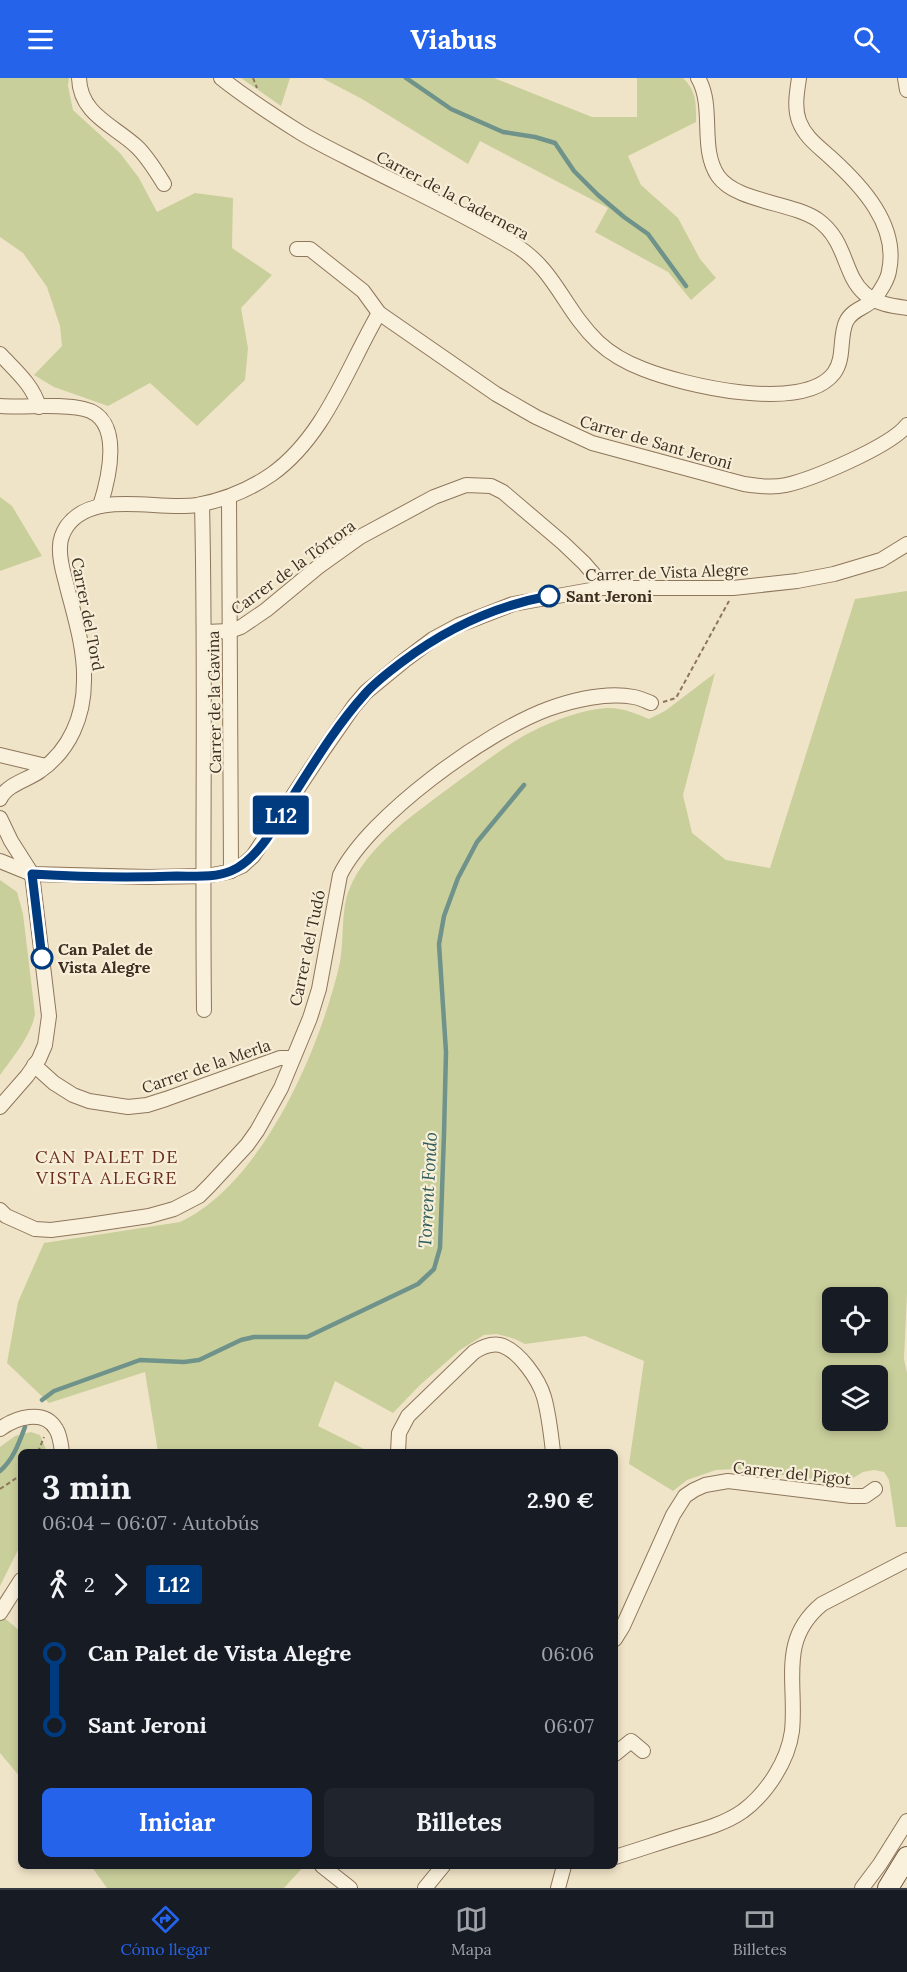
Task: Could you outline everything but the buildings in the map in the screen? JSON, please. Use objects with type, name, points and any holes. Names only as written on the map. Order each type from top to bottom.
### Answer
[{"type":"main road","points":[[888,1888],[907,1857]]},
{"type":"main road","points":[[897,1888],[907,1873]]},
{"type":"street","points":[[79,78],[84,102],[139,148],[164,184]]},
{"type":"street","name":"Carrer de la Cadernera","points":[[221,78],[302,134],[495,233],[531,256],[548,274],[597,341],[622,360],[644,370],[709,388],[753,393],[776,394],[815,387],[834,373],[841,357],[845,324],[851,314],[874,300]]},
{"type":"street","points":[[698,78],[707,106],[712,160],[720,179],[729,187],[742,193],[804,212],[817,220],[829,230],[841,247],[855,282],[864,293],[874,300],[891,306],[907,308]]},
{"type":"street","points":[[799,78],[796,107],[799,121],[816,146],[855,181],[868,197],[884,224],[891,263],[889,275],[874,300]]},
{"type":"street","points":[[905,78],[907,90]]},
{"type":"street","name":"Carrer de Sant Jeroni","points":[[297,249],[310,249],[363,291],[379,313],[496,394],[565,432],[592,443],[744,484],[770,487],[808,478],[877,447],[907,425]]},
{"type":"street","name":"Carrer del Tord","points":[[0,799],[7,789],[41,771],[65,748],[79,718],[84,689],[84,663],[60,560],[60,545],[67,526],[91,508],[107,504],[178,506],[202,504],[229,497],[273,473],[306,442],[330,406],[379,313]]},
{"type":"street","points":[[0,354],[26,381],[35,394],[39,407]]},
{"type":"street","points":[[0,406],[84,409],[96,413],[104,422],[110,447],[109,469],[100,506]]},
{"type":"street","name":"Carrer de la Tórtora","points":[[205,632],[230,631],[241,627],[360,537],[434,497],[466,485],[491,486],[503,492],[563,543],[597,578],[602,588]]},
{"type":"street","name":"Carrer de la Gavina","points":[[229,497],[231,871]]},
{"type":"street","name":"Carrer de la Gavina","points":[[202,504],[205,632],[204,1010]]},
{"type":"street","name":"Carrer de Vista Alegre","points":[[0,861],[32,874],[90,877],[203,876],[231,871],[243,866],[253,856],[354,706],[366,692],[433,639],[480,615],[513,604],[602,588],[733,588],[797,581],[841,572],[881,560],[907,544]]},
{"type":"street","name":"Carrer del Tudó","points":[[0,1210],[6,1216],[35,1229],[51,1230],[149,1216],[186,1204],[210,1185],[247,1145],[273,1103],[310,1018],[320,988],[340,875],[347,859],[372,831],[414,792],[496,735],[524,720],[548,709],[595,698],[634,697],[651,703]]},
{"type":"street","points":[[0,755],[46,766]]},
{"type":"street","points":[[0,818],[11,841],[32,874],[49,1016],[45,1045],[34,1065],[0,1107]]},
{"type":"street","name":"Carrer de la Merla","points":[[34,1065],[54,1083],[73,1095],[88,1101],[128,1107],[147,1105],[166,1099],[280,1058],[293,1058]]},
{"type":"street","points":[[398,1449],[399,1433],[408,1416],[474,1352],[483,1346],[500,1345],[514,1353],[539,1382],[549,1418],[553,1449]]},
{"type":"street","points":[[0,1429],[22,1417],[37,1417],[56,1428],[62,1449]]},
{"type":"street","name":"Carrer del Pigot","points":[[618,1634],[672,1515],[685,1496],[694,1490],[705,1485],[728,1481],[851,1496],[865,1496],[875,1489]]},
{"type":"street","points":[[618,1856],[720,1824],[755,1801],[777,1771],[787,1751],[793,1715],[792,1662],[798,1634],[803,1623],[822,1604],[907,1560]]},
{"type":"street","points":[[0,1613],[18,1585]]},
{"type":"street","points":[[618,1752],[632,1741],[643,1751]]},
{"type":"street","points":[[861,1888],[880,1864],[907,1821]]},
{"type":"street","points":[[326,1869],[350,1888]]},
{"type":"street","points":[[425,1888],[441,1869]]},
{"type":"street","points":[[558,1888],[563,1869]]},
{"type":"path","points":[[651,703],[667,702],[676,698],[731,596]]},
{"type":"path","points":[[0,1489],[18,1477]]},
{"type":"green space","points":[[0,78],[69,78],[68,86],[73,110],[120,153],[139,178],[157,212],[195,193],[233,198],[232,248],[272,275],[241,308],[248,348],[245,380],[197,426],[150,383],[108,406],[54,387],[34,375],[62,346],[60,326],[47,287],[23,253],[0,237]]},
{"type":"green space","points":[[241,78],[290,78],[281,106]]},
{"type":"green space","points":[[322,78],[494,78],[592,117],[637,117],[637,78],[683,78],[688,83],[696,103],[696,122],[628,156],[641,185],[678,218],[700,259],[716,278],[691,300],[668,272],[595,232],[608,208],[480,141],[468,164],[362,99]]},
{"type":"green space","points":[[0,497],[12,506],[42,556],[0,571]]},
{"type":"green space","points":[[907,591],[907,1293],[904,1359],[907,1373],[907,1527],[896,1527],[889,1480],[884,1472],[874,1470],[863,1472],[845,1483],[738,1469],[716,1470],[687,1480],[673,1491],[629,1464],[644,1361],[585,1336],[525,1344],[497,1334],[484,1335],[460,1350],[420,1385],[393,1413],[335,1381],[318,1426],[364,1449],[158,1449],[145,1372],[49,1403],[7,1363],[18,1302],[44,1243],[180,1222],[210,1203],[237,1177],[262,1145],[284,1109],[319,1033],[340,962],[346,898],[357,873],[381,843],[395,830],[487,760],[530,733],[572,715],[617,708],[649,719],[665,711],[715,673],[683,795],[692,833],[726,860],[770,868],[855,599]]},
{"type":"green space","points":[[0,880],[17,892],[23,914],[35,1014],[26,1038],[0,1075]]},
{"type":"green space","points":[[31,1432],[40,1435],[46,1449],[18,1449],[18,1550],[0,1586],[0,1447],[15,1436]]},
{"type":"green space","points":[[0,1614],[18,1629],[18,1774],[0,1753]]},
{"type":"green space","points":[[93,1869],[301,1869],[284,1888],[107,1888]]},
{"type":"waterway","points":[[406,78],[451,109],[503,132],[555,143],[574,171],[598,195],[648,234],[686,286]]},
{"type":"waterway","name":"Torrent Fondo","points":[[42,1400],[54,1391],[140,1360],[184,1362],[199,1360],[241,1340],[254,1337],[307,1337],[418,1284],[434,1269],[440,1248],[444,1134],[446,1052],[439,944],[444,916],[458,878],[477,842],[524,785]]},
{"type":"waterway","name":"Torrent Fondo","points":[[0,1471],[12,1456],[25,1427]]},
{"type":"bus line","name":"L12","points":[[42,958],[32,874],[90,877],[203,876],[228,872],[243,866],[268,835],[354,706],[384,676],[433,639],[459,625],[513,604],[549,596]]},
{"type":"place","name":"Sant Jeroni","points":[[549,596]]},
{"type":"place","name":"Can Palet de Vista Alegre","points":[[42,958]]},
{"type":"district","name":"CAN PALET DE VISTA ALEGRE","points":[[107,1167]]}]
